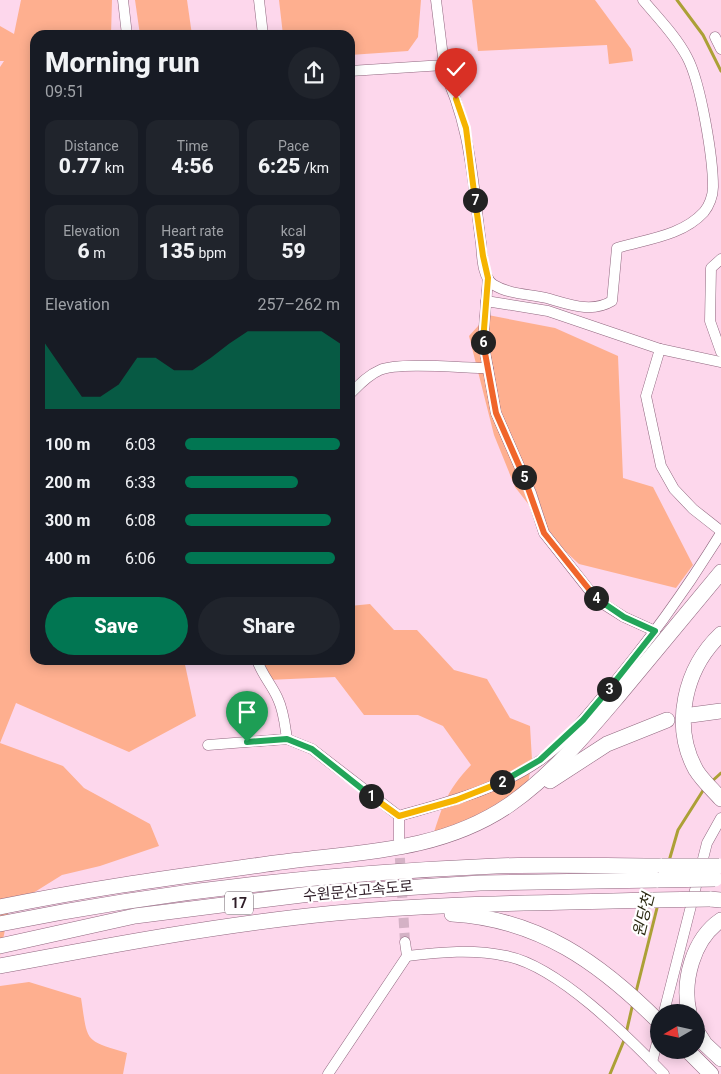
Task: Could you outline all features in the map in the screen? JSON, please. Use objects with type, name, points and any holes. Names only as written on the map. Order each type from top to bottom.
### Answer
[{"type":"highway","points":[[473,826],[508,805],[559,763],[586,735],[721,572]]},
{"type":"highway","points":[[721,634],[700,658],[687,688],[684,715],[684,743],[696,771],[721,799]]},
{"type":"highway","points":[[691,715],[721,711]]},
{"type":"highway","points":[[0,907],[106,887],[278,862],[389,850],[423,843],[473,826],[506,812],[608,744],[667,720]]},
{"type":"highway","name":"수원문산고속도로","points":[[0,924],[210,890],[356,875],[496,866],[660,873]]},
{"type":"highway","name":"수원문산고속도로","points":[[0,946],[134,916],[310,894],[660,873],[719,872]]},
{"type":"highway","points":[[0,966],[218,928],[336,913],[477,905],[716,900]]},
{"type":"highway","points":[[336,913],[431,913],[478,916],[528,929],[576,952],[599,967],[650,1014]]},
{"type":"highway","points":[[688,1004],[689,971],[708,931],[721,920]]},
{"type":"highway","points":[[705,1044],[721,1059]]},
{"type":"highway","points":[[696,1059],[711,1074]]},
{"type":"street","points":[[123,0],[126,30]]},
{"type":"street","points":[[259,0],[262,30]]},
{"type":"street","points":[[355,71],[444,65],[436,0]]},
{"type":"street","points":[[488,278],[494,285],[508,290],[578,307],[592,308],[604,306],[612,301],[617,248],[675,232],[689,224],[706,209],[713,189],[712,170],[694,75],[680,44],[643,0]]},
{"type":"street","points":[[715,37],[721,49]]},
{"type":"street","points":[[441,65],[466,128],[483,256],[488,278],[483,341],[496,413],[531,493],[544,533],[597,600],[624,617],[655,631]]},
{"type":"street","points":[[486,301],[548,311],[660,348],[721,358],[710,321],[710,268],[721,259]]},
{"type":"street","points":[[399,816],[456,800],[496,785],[540,760],[583,720],[655,631],[686,590],[721,532],[674,489],[661,466],[646,396],[660,348]]},
{"type":"street","points":[[355,389],[361,382],[381,370],[402,367],[488,368]]},
{"type":"street","points":[[259,665],[262,675],[278,699],[285,723],[287,739]]},
{"type":"street","points":[[208,745],[287,739],[312,749],[399,816]]},
{"type":"street","points":[[399,816],[399,840]]},
{"type":"street","points":[[666,1004],[707,843],[721,818]]},
{"type":"street","points":[[328,1074],[407,956],[405,942]]},
{"type":"street","points":[[407,956],[462,950],[507,956],[548,972],[612,1024],[664,1074]]},
{"type":"shaded area","points":[[21,0],[112,0],[111,30],[30,30],[30,665],[185,665],[196,716],[129,752],[16,703],[0,743],[0,67],[4,61],[0,61],[0,26],[14,34]]},
{"type":"shaded area","points":[[135,0],[187,0],[191,30],[139,30]]},
{"type":"shaded area","points":[[279,0],[421,0],[418,37],[408,51],[355,55],[355,30],[282,30]]},
{"type":"shaded area","points":[[472,0],[595,0],[631,49],[633,61],[609,64],[607,45],[478,51]]},
{"type":"shaded area","points":[[488,315],[555,328],[618,356],[623,478],[653,487],[693,565],[676,588],[579,564],[564,550],[515,487],[494,435],[469,336]]},
{"type":"shaded area","points":[[370,604],[394,630],[417,630],[454,670],[487,679],[510,718],[530,726],[532,760],[528,784],[498,807],[431,842],[445,801],[455,784],[471,765],[443,726],[418,715],[364,715],[335,677],[268,680],[264,665],[355,665],[355,606]]},
{"type":"shaded area","points":[[0,743],[63,766],[84,788],[150,824],[159,846],[100,866],[62,875],[9,908],[0,956]]},
{"type":"shaded area","points":[[29,982],[81,998],[85,1023],[90,1037],[102,1045],[127,1053],[123,1074],[0,1074],[0,986]]},
{"type":"waterway","points":[[677,0],[703,35],[721,71]]},
{"type":"waterway","name":"원당천","points":[[710,783],[721,773]]},
{"type":"waterway","name":"원당천","points":[[669,861],[678,830],[704,789]]},
{"type":"waterway","name":"원당천","points":[[636,992],[658,904]]},
{"type":"waterway","name":"원당천","points":[[610,1074],[625,1038],[633,1003]]},
{"type":"tunnel","points":[[399,843],[405,942]]},
{"type":"route","points":[[247,742],[287,739],[312,749],[399,816],[456,800],[496,785],[540,760],[583,720],[655,631],[624,617],[597,600],[574,568],[544,533],[531,493],[496,413],[483,341],[488,278],[484,268],[466,128],[456,99]]}]
